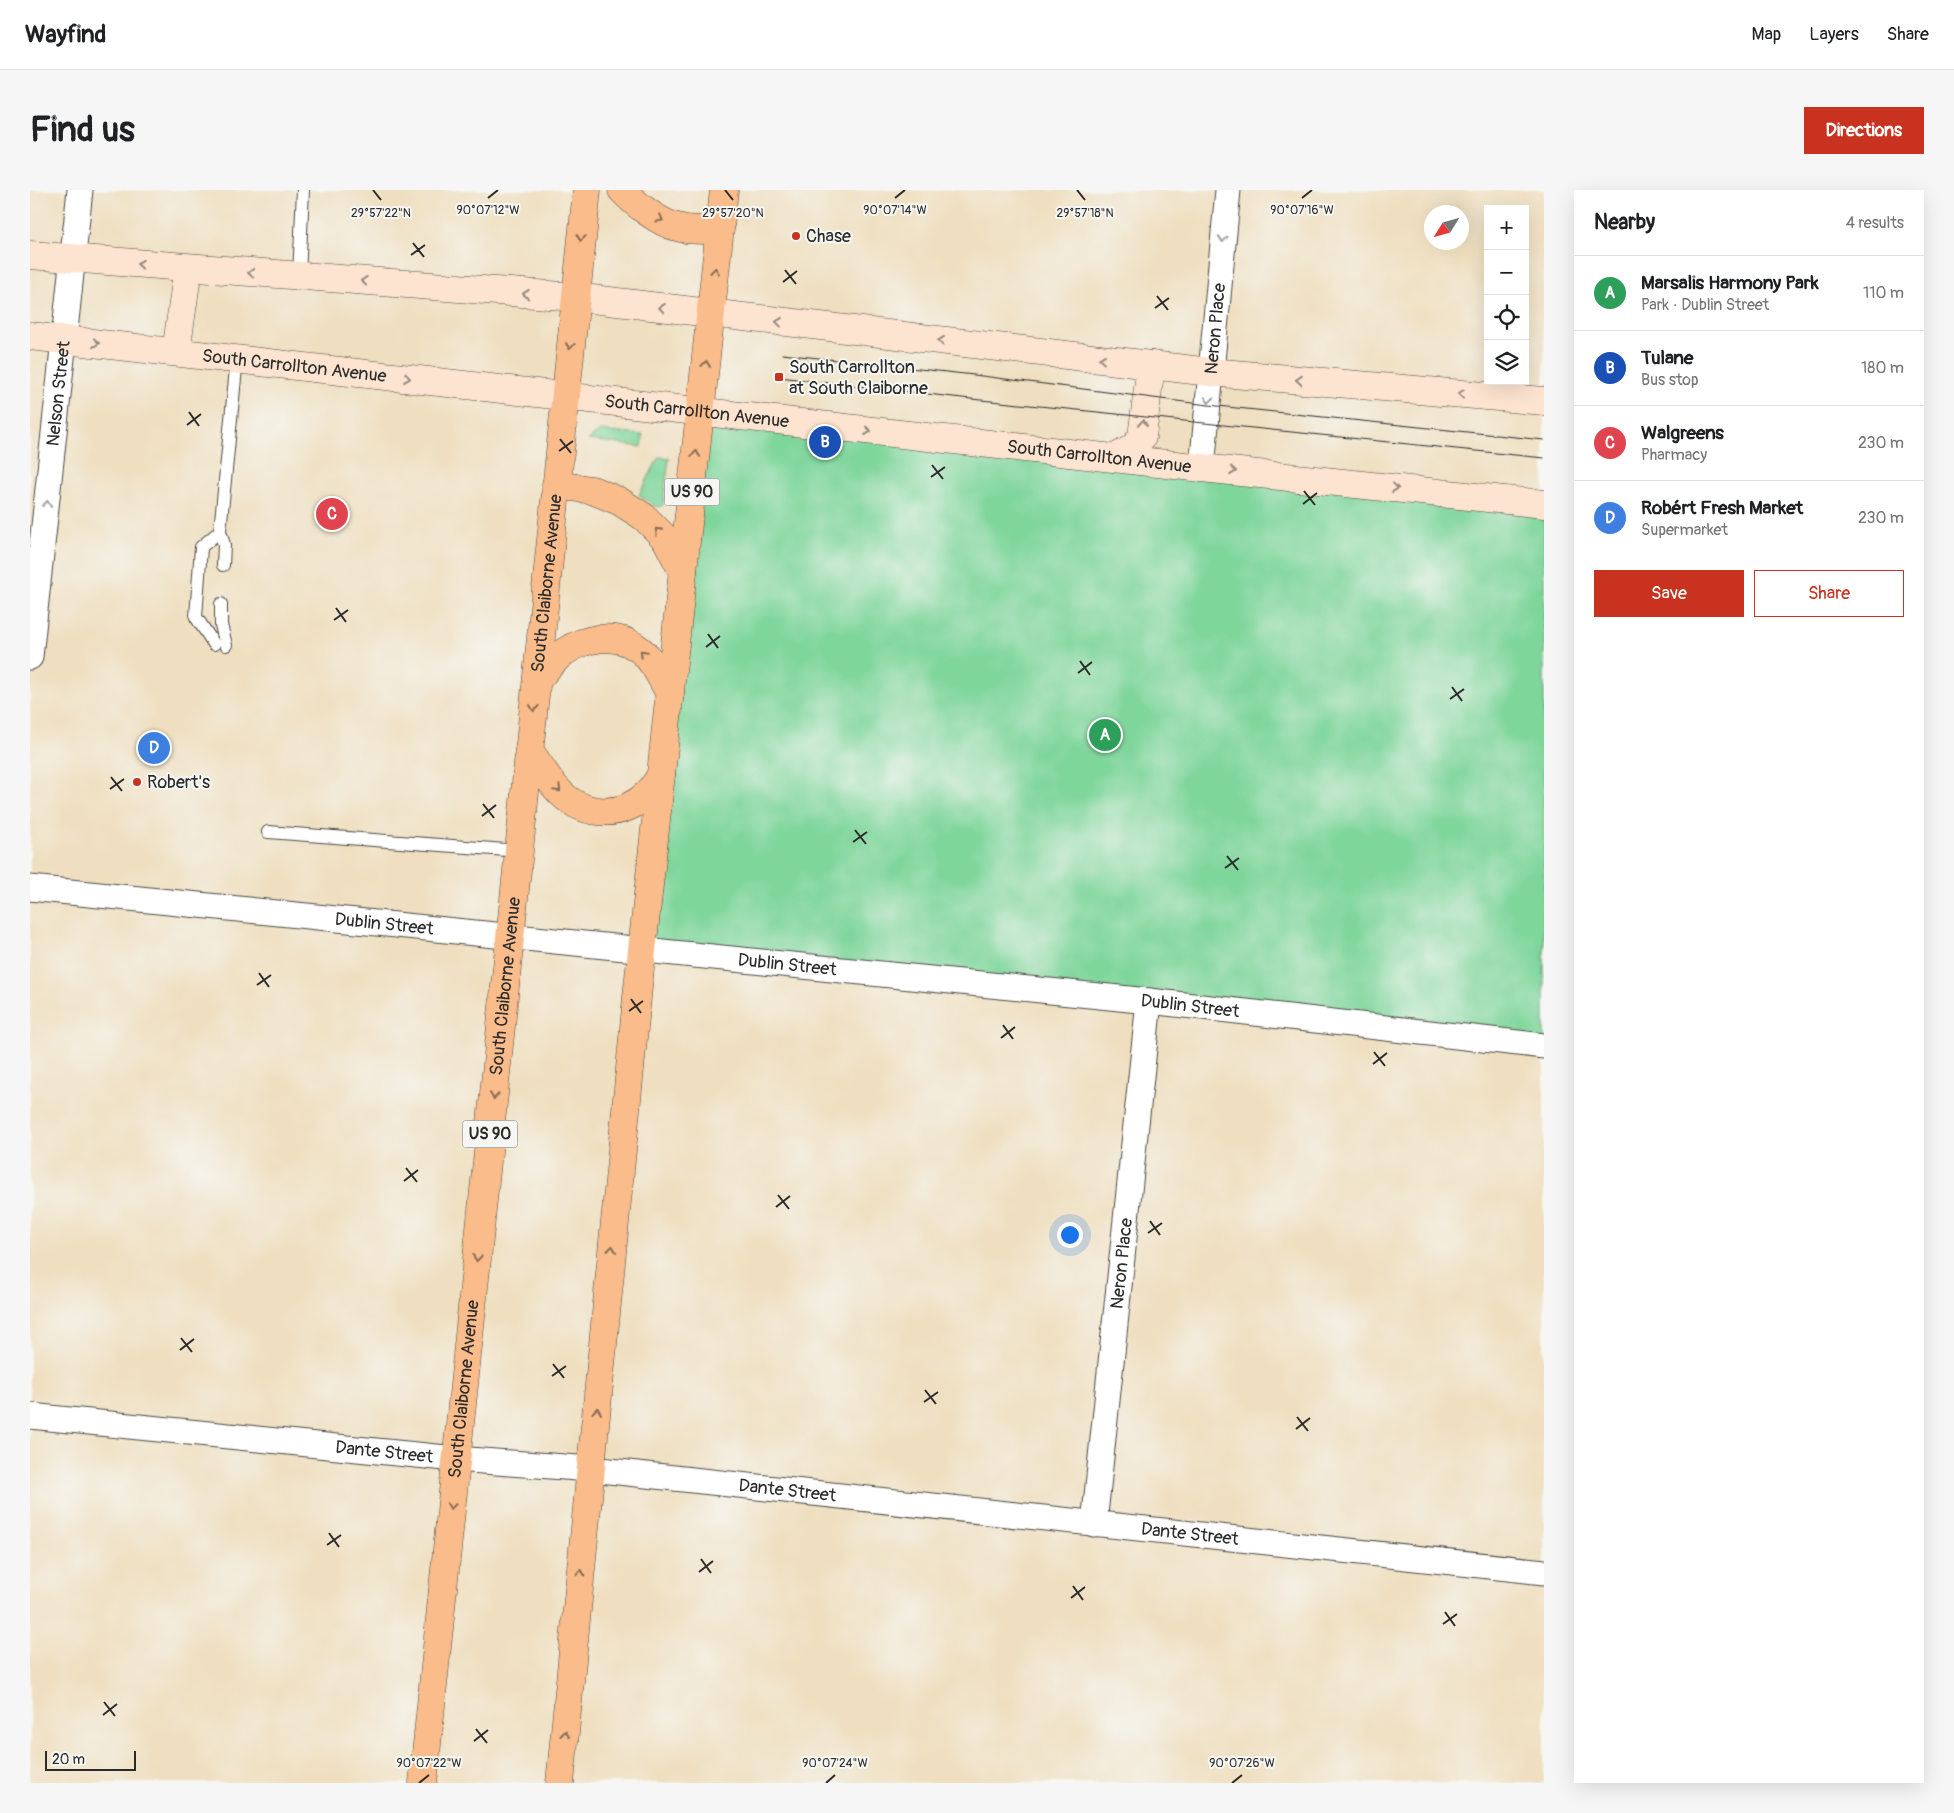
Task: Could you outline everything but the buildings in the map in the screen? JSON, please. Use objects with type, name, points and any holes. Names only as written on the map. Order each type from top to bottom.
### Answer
[{"type":"main road","name":"South Claiborne Avenue","points":[[423,1783],[587,190]]},
{"type":"main road","points":[[622,190],[651,214],[675,227],[697,230],[720,228]]},
{"type":"main road","name":"US 90","points":[[560,1783],[642,949],[724,190]]},
{"type":"main road","points":[[30,255],[575,297],[1210,372],[1544,401]]},
{"type":"main road","points":[[176,352],[188,268]]},
{"type":"main road","name":"South Carrollton Avenue","points":[[30,336],[1202,468],[1544,504]]},
{"type":"main road","points":[[1115,458],[1133,448],[1142,437],[1151,365]]},
{"type":"main road","points":[[556,486],[592,490],[619,501],[644,517],[666,539],[683,572]]},
{"type":"main road","points":[[537,680],[562,653],[580,644],[599,638],[617,638],[636,647],[649,659],[670,694]]},
{"type":"main road","points":[[529,750],[557,789],[576,805],[594,811],[612,812],[630,805],[648,794],[661,776]]},
{"type":"street","name":"Nelson Street","points":[[30,657],[80,190]]},
{"type":"street","name":"Neron Place","points":[[1202,468],[1228,190]]},
{"type":"street","name":"Dublin Street","points":[[30,888],[1149,1001],[1544,1046]]},
{"type":"street","name":"Neron Place","points":[[1094,1524],[1149,1001]]},
{"type":"street","name":"Dante Street","points":[[30,1416],[456,1459],[591,1469],[1544,1572]]},
{"type":"lane","points":[[299,276],[303,190]]},
{"type":"lane","points":[[223,565],[224,545],[220,531],[237,358]]},
{"type":"lane","points":[[220,531],[201,547],[196,617],[220,645],[221,604]]},
{"type":"lane","points":[[268,832],[519,851]]},
{"type":"green space","points":[[701,412],[1544,504],[1544,1046],[642,949]]},
{"type":"green space","points":[[600,431],[643,435],[642,447],[588,440]]},
{"type":"green space","points":[[659,457],[669,458],[663,505],[659,507],[654,506],[639,495]]},
{"type":"tram line","points":[[782,354],[974,375],[1208,405],[1544,440]]},
{"type":"tram line","points":[[779,377],[971,399],[1544,458]]},
{"type":"place","name":"Chase","points":[[796,236]]},
{"type":"place","name":"South Carrollton at South Claiborne","points":[[779,377]]},
{"type":"place","name":"Tulane","points":[[825,442]]},
{"type":"place","name":"Walgreens","points":[[332,514]]},
{"type":"place","name":"Marsalis Harmony Park","points":[[1105,735]]},
{"type":"place","name":"Robért Fresh Market","points":[[154,748]]},
{"type":"place","name":"Robert's","points":[[137,782]]}]
